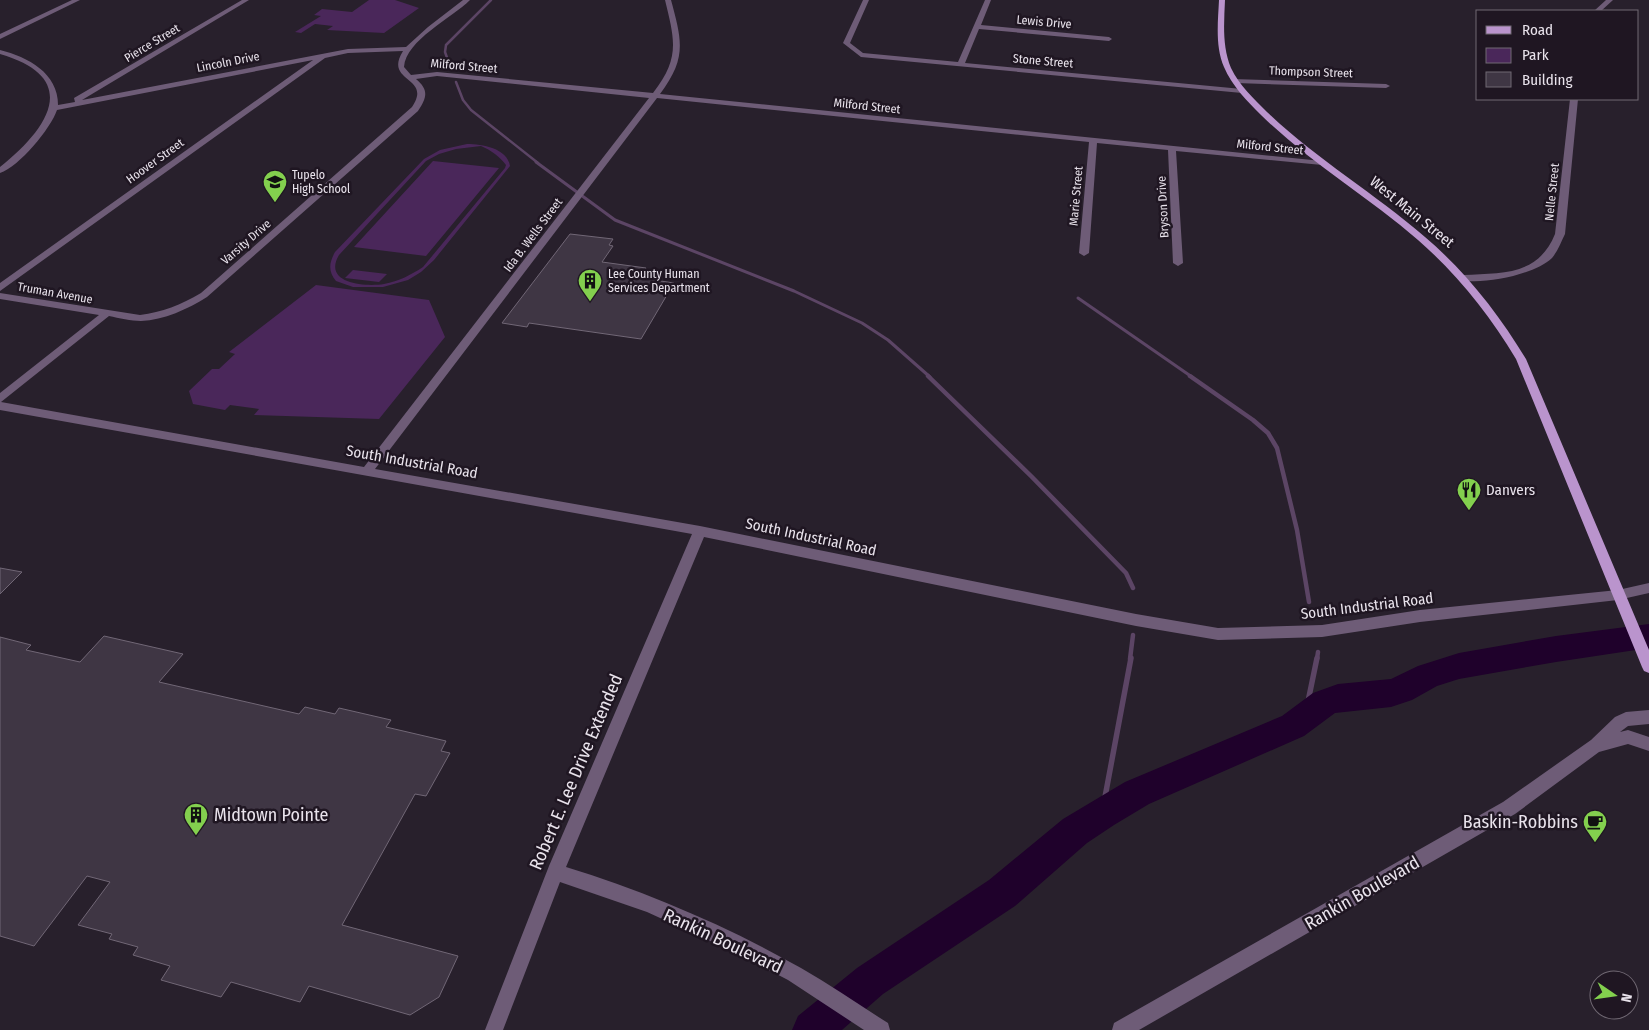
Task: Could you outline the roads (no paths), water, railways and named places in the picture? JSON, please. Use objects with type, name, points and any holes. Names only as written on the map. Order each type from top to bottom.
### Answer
[{"type":"main road","name":"West Main Street","points":[[1222,0],[1221,43],[1226,62],[1242,91],[1281,130],[1420,237],[1463,278],[1493,314],[1521,359],[1647,661]]},
{"type":"street","points":[[0,37],[77,0]]},
{"type":"street","name":"Pierce Street","points":[[69,106],[246,0]]},
{"type":"street","points":[[409,49],[467,0]]},
{"type":"street","name":"Ida B. Wells Street","points":[[368,471],[656,96],[672,71],[678,46],[668,0]]},
{"type":"street","name":"Stone Street","points":[[866,0],[846,43],[861,55],[1242,91]]},
{"type":"street","points":[[961,64],[988,0]]},
{"type":"street","points":[[1598,10],[1610,0]]},
{"type":"street","name":"Lewis Drive","points":[[977,27],[1109,39]]},
{"type":"street","name":"Lincoln Drive","points":[[54,108],[324,55],[367,50],[409,49]]},
{"type":"street","name":"Varsity Drive","points":[[106,314],[134,318],[157,316],[176,310],[204,295],[415,109],[423,98],[424,93],[421,87],[400,67],[401,61],[409,49]]},
{"type":"street","points":[[0,52],[32,64],[45,76],[54,93],[54,108],[38,135],[0,171]]},
{"type":"street","name":"Hoover Street","points":[[0,288],[324,55]]},
{"type":"street","name":"Milford Street","points":[[410,77],[437,74],[1322,163]]},
{"type":"street","name":"Thompson Street","points":[[1236,81],[1386,86]]},
{"type":"street","name":"Nelle Street","points":[[1463,278],[1507,274],[1538,265],[1551,253],[1560,234],[1574,100]]},
{"type":"street","name":"Marie Street","points":[[1084,253],[1093,140]]},
{"type":"street","name":"Bryson Drive","points":[[1172,148],[1178,263]]},
{"type":"street","name":"Truman Avenue","points":[[0,296],[106,314]]},
{"type":"street","points":[[0,398],[106,314]]},
{"type":"street","name":"South Industrial Road","points":[[0,406],[700,531],[1136,620],[1218,634],[1322,631],[1420,616],[1618,595],[1649,588]]},
{"type":"street","name":"Robert E. Lee Drive Extended","points":[[494,1030],[555,872],[700,531]]},
{"type":"street","name":"Rankin Boulevard","points":[[1121,1030],[1501,813],[1596,745],[1620,722],[1626,719],[1649,717]]},
{"type":"street","name":"Rankin Boulevard","points":[[1596,745],[1628,737],[1649,744]]},
{"type":"street","name":"Rankin Boulevard","points":[[555,872],[604,888],[681,919],[796,975],[881,1030]]},
{"type":"waterway","points":[[451,69],[445,52],[446,45],[491,0]]},
{"type":"waterway","points":[[456,82],[463,100],[471,110],[538,163]]},
{"type":"waterway","points":[[536,162],[615,220],[794,291],[862,323],[888,340],[930,377]]},
{"type":"waterway","points":[[1078,298],[1192,377]]},
{"type":"waterway","points":[[928,376],[1031,476],[1126,573],[1133,588]]},
{"type":"waterway","points":[[1190,376],[1253,420],[1268,433],[1277,448],[1297,530],[1309,602]]},
{"type":"waterway","points":[[1130,659],[1133,635]]},
{"type":"waterway","points":[[812,1030],[870,981],[1002,893],[1075,831],[1102,813],[1137,793],[1293,726],[1324,703],[1338,698],[1391,693],[1401,690],[1429,675],[1459,666],[1556,649],[1649,636]]},
{"type":"waterway","points":[[1317,659],[1318,652]]},
{"type":"waterway","points":[[1102,813],[1131,658]]},
{"type":"waterway","points":[[1305,716],[1317,658]]},
{"type":"place","name":"Tupelo High School","points":[[275,203]]},
{"type":"place","name":"Lee County Human Services Department","points":[[590,302]]},
{"type":"place","name":"Danvers","points":[[1469,511]]},
{"type":"place","name":"Midtown Pointe","points":[[196,836]]},
{"type":"place","name":"Baskin-Robbins","points":[[1595,843]]}]
